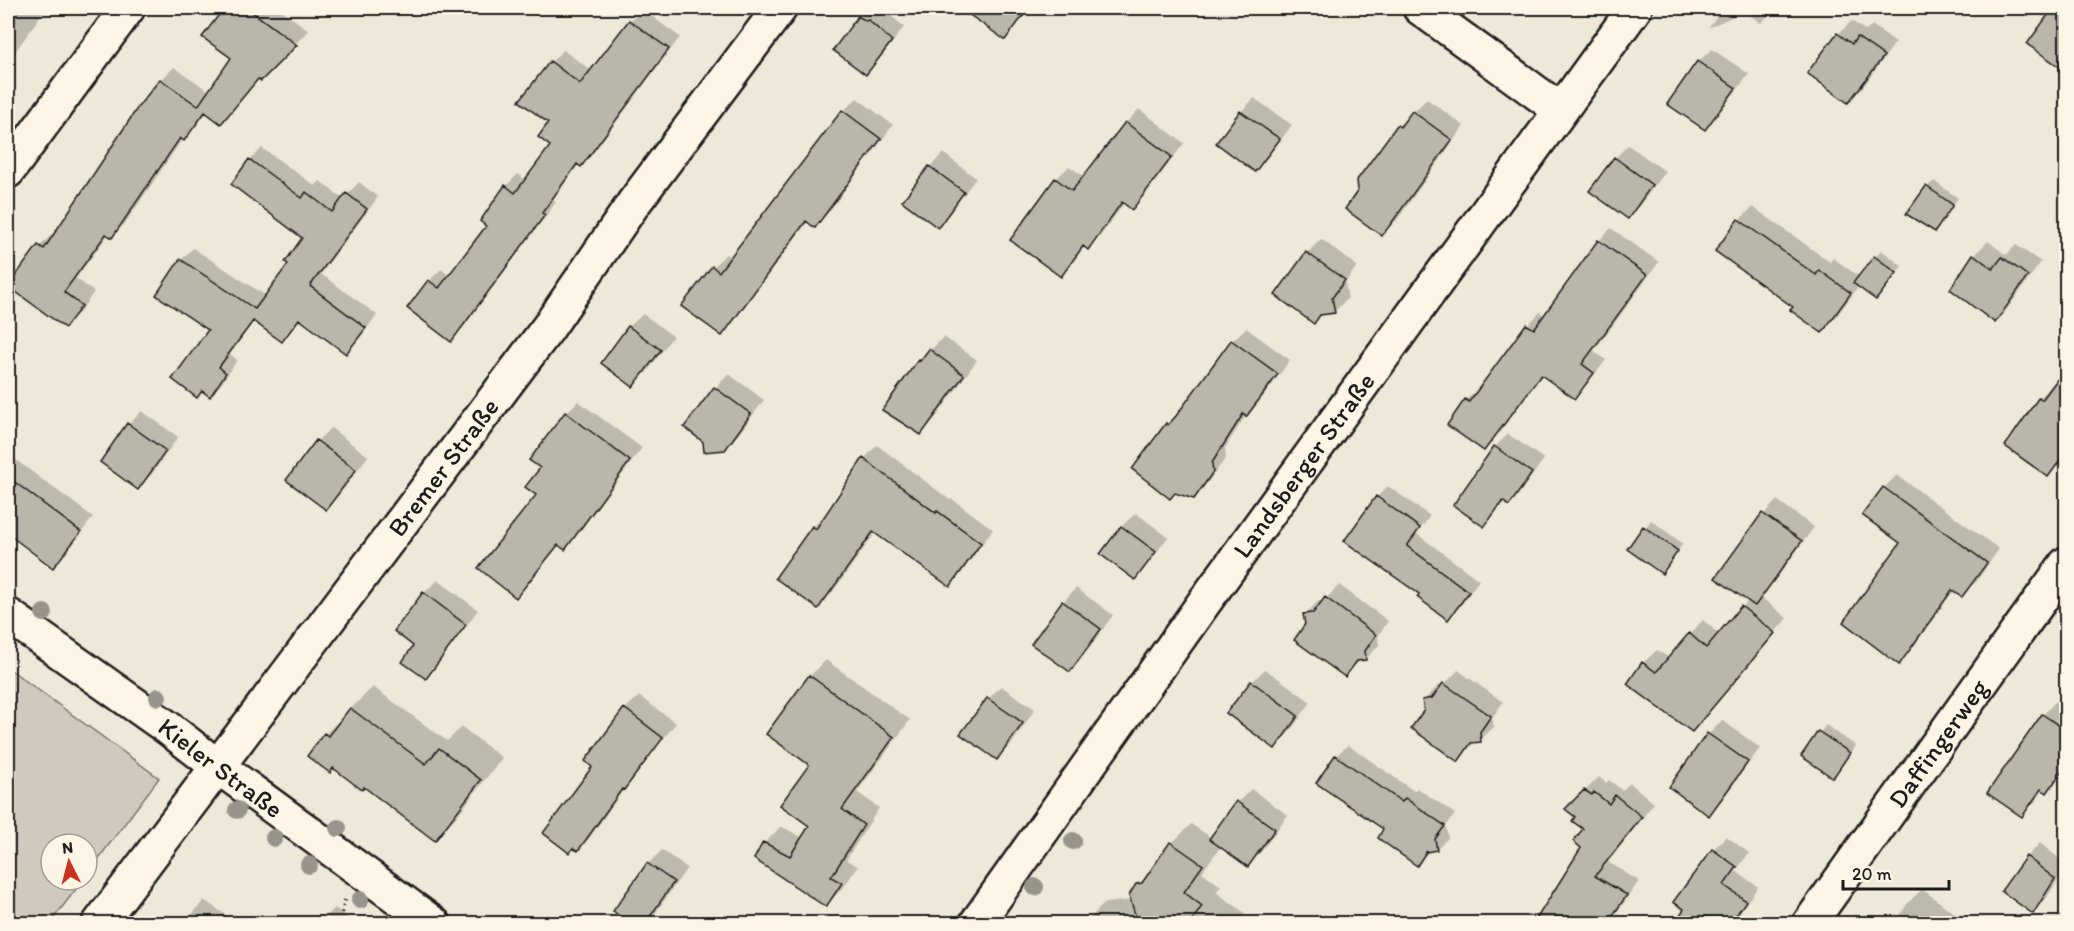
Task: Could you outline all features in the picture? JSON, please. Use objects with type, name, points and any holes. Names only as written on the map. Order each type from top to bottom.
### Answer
[{"type":"street","points":[[8,171],[128,8]]},
{"type":"street","name":"Bremer Straße","points":[[99,924],[548,328],[633,204],[780,8]]},
{"type":"street","points":[[1420,8],[1559,110]]},
{"type":"street","name":"Landsberger Straße","points":[[976,924],[1203,604],[1635,8]]},
{"type":"street","name":"Daffingerweg","points":[[1809,924],[2067,564]]},
{"type":"street","name":"Kieler Straße","points":[[8,615],[168,728],[434,924]]},
{"type":"shaded area","points":[[8,668],[159,778],[99,858],[99,832],[39,832],[39,892],[74,892],[50,923],[8,923]]},
{"type":"building","points":[[224,8],[247,8],[297,45],[261,81],[258,79],[221,124],[205,112],[184,141],[180,138],[112,238],[106,234],[64,292],[82,306],[65,328],[8,286],[38,245],[44,249],[138,107],[160,79],[198,106],[231,58],[202,37]]},
{"type":"building","points":[[960,8],[1029,8],[1005,40]]},
{"type":"building","points":[[2053,8],[2067,8],[2067,72],[2027,44]]},
{"type":"building","points":[[858,16],[868,20],[892,41],[866,75],[833,50]]},
{"type":"building","points":[[629,20],[669,49],[581,167],[577,164],[542,213],[545,215],[451,342],[407,308],[428,280],[439,288],[486,226],[480,221],[505,185],[515,193],[550,146],[538,137],[548,123],[519,101],[550,61],[580,84]]},
{"type":"building","points":[[1837,33],[1852,44],[1857,37],[1884,56],[1848,103],[1807,73]]},
{"type":"building","points":[[1697,61],[1736,88],[1705,130],[1667,104]]},
{"type":"building","points":[[842,110],[881,139],[815,228],[806,221],[722,336],[681,306],[712,266],[719,272]]},
{"type":"building","points":[[1240,111],[1280,139],[1255,172],[1216,143]]},
{"type":"building","points":[[1412,111],[1452,140],[1382,236],[1345,209],[1358,190],[1357,180],[1397,125],[1400,127]]},
{"type":"building","points":[[1125,122],[1172,157],[1132,210],[1122,202],[1088,250],[1083,246],[1061,277],[1010,240],[1055,178],[1072,191]]},
{"type":"building","points":[[1614,157],[1652,185],[1628,219],[1589,191]]},
{"type":"building","points":[[249,159],[302,198],[306,192],[332,212],[346,193],[367,209],[310,286],[366,328],[346,354],[299,319],[282,342],[253,321],[219,367],[226,373],[210,397],[202,391],[197,398],[172,379],[208,330],[156,295],[180,259],[255,309],[288,264],[285,262],[302,238],[231,184]]},
{"type":"building","points":[[929,166],[964,192],[938,228],[902,201]]},
{"type":"building","points":[[1926,186],[1953,205],[1935,232],[1906,214]]},
{"type":"building","points":[[1738,219],[1816,275],[1819,270],[1851,293],[1822,333],[1790,310],[1793,307],[1715,251]]},
{"type":"building","points":[[1598,240],[1647,275],[1582,364],[1594,373],[1575,399],[1541,375],[1484,451],[1447,425],[1465,399],[1469,402],[1526,324],[1534,329]]},
{"type":"building","points":[[1306,252],[1345,280],[1332,298],[1335,313],[1320,315],[1314,324],[1275,295]]},
{"type":"building","points":[[1973,254],[1993,269],[2002,257],[2028,276],[1995,323],[1950,289]]},
{"type":"building","points":[[1874,256],[1897,273],[1876,300],[1853,283]]},
{"type":"building","points":[[628,326],[661,350],[633,387],[601,363]]},
{"type":"building","points":[[1231,340],[1278,374],[1246,417],[1243,414],[1212,463],[1213,472],[1194,499],[1175,493],[1170,499],[1132,469],[1166,423],[1168,425],[1176,416]]},
{"type":"building","points":[[929,349],[964,375],[921,435],[882,410],[918,360],[920,361]]},
{"type":"building","points":[[2067,366],[2067,451],[2048,477],[2005,446],[2039,397],[2042,400]]},
{"type":"building","points":[[714,387],[751,414],[725,450],[704,452],[703,442],[684,427]]},
{"type":"building","points":[[565,412],[630,461],[565,550],[558,545],[516,598],[478,568],[536,495],[525,487],[540,468],[529,460]]},
{"type":"building","points":[[127,423],[166,451],[138,490],[100,462]]},
{"type":"building","points":[[316,440],[356,470],[326,510],[286,480]]},
{"type":"building","points":[[1494,446],[1532,473],[1509,506],[1503,501],[1484,527],[1453,505]]},
{"type":"building","points":[[863,458],[936,513],[937,511],[981,543],[950,587],[873,532],[818,609],[775,578],[812,526],[816,529]]},
{"type":"building","points":[[8,477],[81,532],[53,568],[8,534]]},
{"type":"building","points":[[1883,487],[1987,563],[1962,597],[1952,590],[1899,665],[1843,622],[1900,543],[1862,515]]},
{"type":"building","points":[[1376,496],[1420,528],[1407,546],[1469,592],[1448,620],[1417,597],[1419,594],[1344,541]]},
{"type":"building","points":[[1762,513],[1802,541],[1755,606],[1715,578]]},
{"type":"building","points":[[1121,526],[1156,552],[1135,580],[1100,554]]},
{"type":"building","points":[[1643,526],[1678,551],[1662,574],[1627,549]]},
{"type":"building","points":[[423,592],[466,625],[426,679],[402,662],[413,646],[394,631]]},
{"type":"building","points":[[1325,597],[1376,635],[1365,651],[1366,660],[1357,661],[1345,677],[1294,640],[1305,624],[1303,614],[1313,613]]},
{"type":"building","points":[[1062,601],[1101,629],[1070,672],[1031,644]]},
{"type":"building","points":[[1741,606],[1775,633],[1692,732],[1627,684],[1642,662],[1656,672],[1689,633],[1706,648]]},
{"type":"building","points":[[809,675],[894,737],[842,809],[864,825],[831,877],[842,883],[826,907],[754,859],[763,842],[790,856],[809,826],[780,805],[809,765],[766,734]]},
{"type":"building","points":[[1251,681],[1298,716],[1275,749],[1226,713]]},
{"type":"building","points":[[1443,683],[1491,716],[1480,732],[1481,742],[1471,743],[1458,762],[1411,728],[1424,710],[1422,700],[1432,698]]},
{"type":"building","points":[[987,698],[1023,723],[997,760],[960,734]]},
{"type":"building","points":[[350,708],[426,764],[439,748],[481,780],[435,841],[364,787],[362,790],[333,768],[330,773],[307,756],[324,733],[328,736]]},
{"type":"building","points":[[624,708],[663,738],[624,790],[622,789],[578,851],[573,848],[569,853],[543,833],[592,767],[585,761]]},
{"type":"building","points":[[2042,714],[2067,731],[2067,764],[2047,793],[2041,789],[2022,817],[1987,793]]},
{"type":"building","points":[[1818,731],[1850,753],[1833,778],[1801,756]]},
{"type":"building","points":[[1707,733],[1748,762],[1709,816],[1669,787]]},
{"type":"building","points":[[1335,755],[1402,802],[1405,798],[1445,826],[1435,839],[1437,850],[1426,852],[1417,866],[1378,838],[1383,829],[1316,783]]},
{"type":"building","points":[[1584,790],[1592,795],[1594,792],[1609,804],[1615,795],[1642,817],[1595,876],[1627,895],[1607,924],[1569,924],[1563,918],[1558,924],[1538,924],[1535,921],[1581,848],[1573,841],[1583,829],[1572,821],[1575,817],[1565,809]]},
{"type":"building","points":[[1236,801],[1275,829],[1248,867],[1209,839]]},
{"type":"building","points":[[1170,842],[1203,865],[1184,892],[1202,906],[1190,924],[1138,924],[1129,895],[1136,884],[1142,883]]},
{"type":"building","points":[[1712,849],[1737,867],[1724,885],[1746,901],[1730,924],[1674,924],[1684,909],[1673,902]]},
{"type":"building","points":[[2026,856],[2055,879],[2033,914],[2001,891]]},
{"type":"building","points":[[647,863],[674,882],[645,924],[630,924],[613,911]]}]
